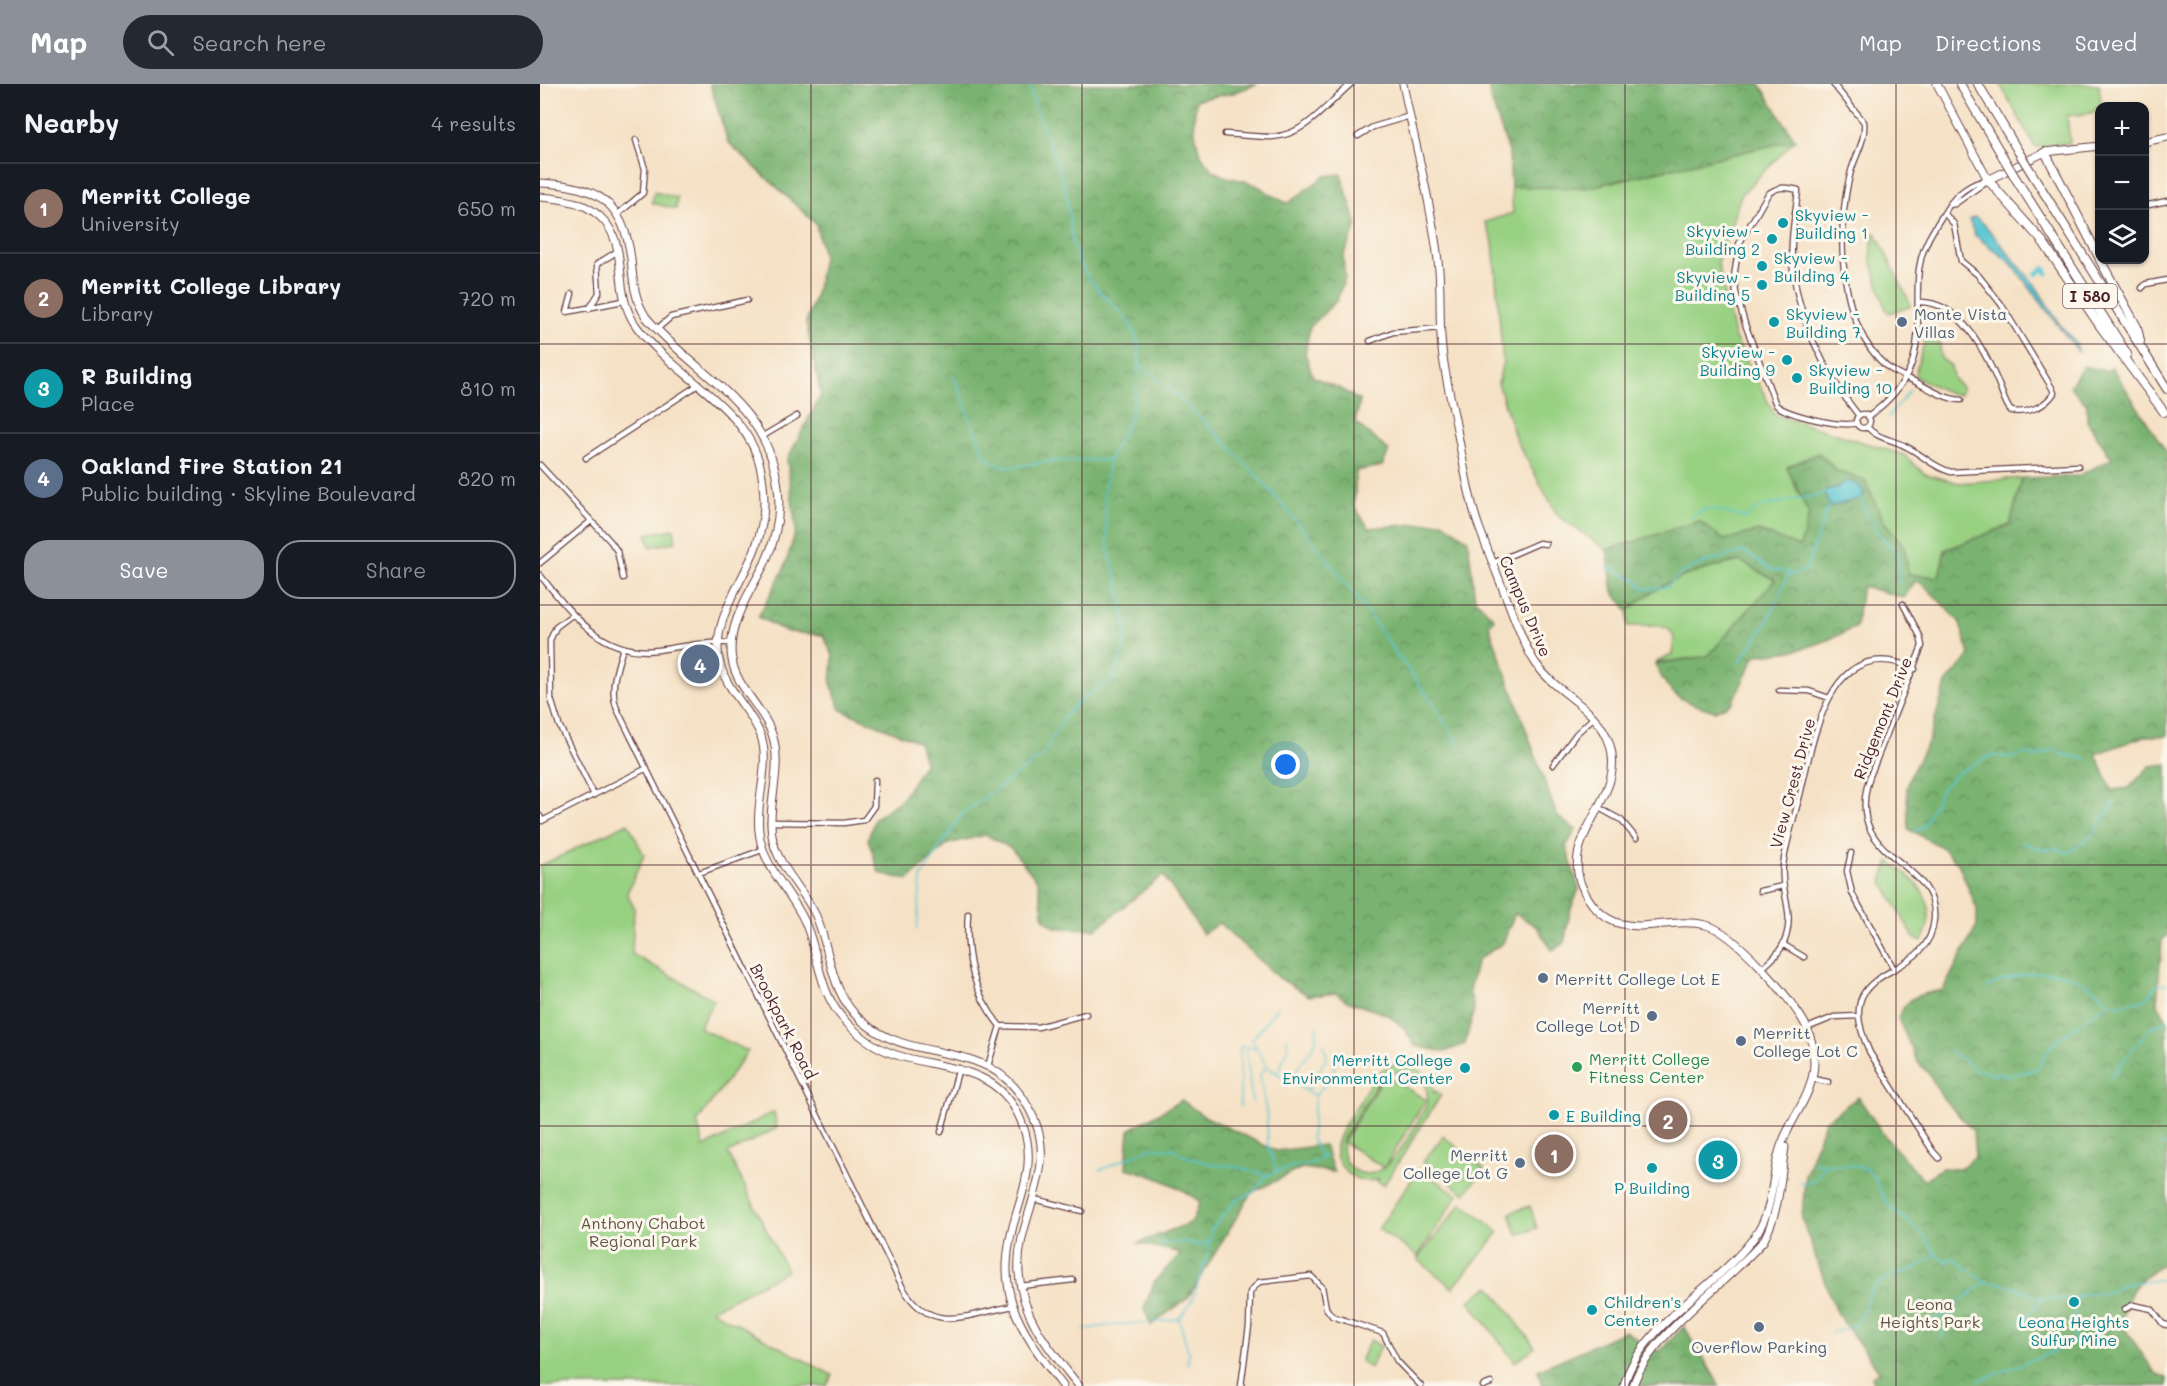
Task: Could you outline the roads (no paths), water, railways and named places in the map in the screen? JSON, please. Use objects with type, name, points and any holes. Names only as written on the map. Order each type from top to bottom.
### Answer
[{"type":"highway","name":"I 580","points":[[1960,84],[2016,179],[2165,415]]},
{"type":"highway","name":"I 580","points":[[1978,84],[2167,388]]},
{"type":"highway","points":[[2045,152],[2095,249]]},
{"type":"highway","points":[[1988,180],[2043,242],[2100,326],[2165,415]]},
{"type":"highway","points":[[2103,264],[2137,327],[2142,350]]},
{"type":"main road","name":"Campus Drive","points":[[1403,84],[1438,264],[1442,353],[1472,507],[1492,563],[1534,661],[1553,685],[1594,717],[1611,746],[1613,766],[1610,785],[1580,841],[1577,867],[1582,888],[1594,906],[1613,920],[1634,927],[1696,923],[1715,928],[1732,937],[1761,969],[1807,1028],[1813,1051],[1813,1079],[1780,1148],[1766,1214],[1756,1235],[1638,1353],[1624,1386]]},
{"type":"main road","points":[[1937,84],[1988,180],[2045,152],[2095,147]]},
{"type":"main road","points":[[2149,141],[2167,136]]},
{"type":"main road","points":[[540,183],[572,184],[583,188],[600,198],[618,214],[629,244],[637,301],[657,330],[736,400],[763,436],[775,465],[779,514],[769,553],[738,617],[731,643],[734,667],[767,719],[773,735],[776,764],[770,822],[778,855],[817,918],[833,980],[853,1012],[889,1039],[961,1055],[988,1066],[1013,1085],[1035,1122],[1042,1159],[1019,1255],[1020,1286],[1037,1332],[1079,1386]]},
{"type":"main road","points":[[540,197],[577,202],[592,209],[613,233],[618,251],[623,301],[628,314],[641,333],[724,409],[750,441],[762,475],[764,504],[760,532],[723,621],[717,643],[724,676],[762,739],[765,762],[758,816],[762,850],[805,921],[826,995],[844,1021],[882,1049],[902,1056],[970,1070],[987,1080],[1003,1094],[1019,1116],[1028,1140],[1028,1176],[1008,1250],[1007,1278],[1013,1306],[1029,1341],[1063,1386]]},
{"type":"main road","name":"Campus Drive","points":[[1633,1386],[1640,1367],[1657,1346],[1764,1240],[1773,1221],[1780,1197],[1787,1136]]},
{"type":"street","points":[[1225,134],[1273,137],[1293,132],[1322,111],[1351,84]]},
{"type":"street","points":[[1833,84],[1864,122],[1857,160],[1850,172],[1841,248],[1845,284],[1857,318],[1872,349],[1887,366],[1906,377],[1961,400]]},
{"type":"street","points":[[1358,136],[1373,127],[1410,116]]},
{"type":"street","points":[[618,214],[643,192],[645,169],[636,140]]},
{"type":"street","points":[[1867,427],[1868,417],[1891,398],[1906,377],[1917,346],[1921,258],[1929,236],[1949,205],[1955,204],[1988,180]]},
{"type":"street","points":[[1868,417],[1859,416],[1831,377],[1800,305],[1791,258],[1798,190],[1783,187],[1768,194],[1747,229],[1736,258],[1736,293],[1776,405],[1788,412],[1834,422],[1857,423],[1862,428],[1867,427],[1879,437],[1905,445],[1933,466],[1951,472],[2078,466]]},
{"type":"street","points":[[2149,205],[2167,201]]},
{"type":"street","points":[[1918,303],[1943,305],[1963,324],[1989,365],[2011,411],[2036,409],[2050,399],[2054,393],[2052,388],[2001,304],[1978,275],[1961,261],[1954,224],[1944,213]]},
{"type":"street","points":[[588,309],[599,293],[597,264],[618,251]]},
{"type":"street","points":[[2142,288],[2146,284],[2167,280]]},
{"type":"street","points":[[572,294],[567,312],[623,301]]},
{"type":"street","points":[[657,330],[671,317],[747,300]]},
{"type":"street","points":[[1370,341],[1394,332],[1440,328]]},
{"type":"street","points":[[586,458],[698,385]]},
{"type":"street","points":[[763,436],[797,416]]},
{"type":"street","points":[[1857,423],[1859,416]]},
{"type":"street","points":[[540,465],[616,551],[623,578]]},
{"type":"street","points":[[540,563],[591,521]]},
{"type":"street","points":[[1492,563],[1539,543],[1546,544]]},
{"type":"street","points":[[540,575],[572,615],[598,637],[623,648],[656,650],[691,643],[731,643]]},
{"type":"street","name":"Ridgemont Drive","points":[[1858,1016],[1860,1000],[1867,987],[1916,955],[1930,937],[1935,918],[1934,904],[1922,881],[1880,845],[1868,823],[1865,800],[1870,776],[1915,669],[1922,646],[1920,636],[1904,604]]},
{"type":"street","points":[[572,615],[556,627],[550,640],[551,699],[559,724],[594,795]]},
{"type":"street","name":"Brookpark Road","points":[[623,648],[614,679],[614,701],[738,956],[911,1302],[926,1314],[944,1319],[1013,1306]]},
{"type":"street","name":"View Crest Drive","points":[[1784,945],[1789,924],[1789,909],[1783,886],[1783,866],[1810,750],[1829,698],[1848,672],[1868,662],[1886,659],[1915,669]]},
{"type":"street","points":[[1779,690],[1809,691],[1829,698]]},
{"type":"street","points":[[1553,765],[1594,717]]},
{"type":"street","points":[[540,816],[542,821],[647,768]]},
{"type":"street","points":[[770,822],[844,823],[864,820],[874,806],[875,780]]},
{"type":"street","points":[[1599,808],[1621,820],[1636,838]]},
{"type":"street","points":[[699,873],[762,850]]},
{"type":"street","points":[[1851,853],[1847,871],[1852,893],[1894,969]]},
{"type":"street","points":[[1760,891],[1783,886]]},
{"type":"street","points":[[968,914],[967,932],[974,984],[1000,1026],[988,1066]]},
{"type":"street","points":[[1761,969],[1784,945],[1804,957]]},
{"type":"street","points":[[1000,1026],[1038,1027],[1086,1014]]},
{"type":"street","points":[[1807,1028],[1834,1017],[1858,1016],[1862,1036],[1870,1053],[1932,1150],[1940,1158]]},
{"type":"street","points":[[941,1132],[959,1068]]},
{"type":"street","points":[[1813,1079],[1828,1082]]},
{"type":"street","points":[[1034,1199],[1082,1211]]},
{"type":"street","points":[[1241,1386],[1250,1326],[1250,1292],[1253,1286],[1266,1280],[1282,1280],[1304,1275],[1314,1278],[1322,1287],[1326,1308],[1332,1316],[1383,1333],[1397,1361],[1421,1386]]},
{"type":"street","points":[[1020,1286],[1073,1280]]},
{"type":"street","points":[[2125,1309],[2133,1305],[2152,1310],[2163,1324],[2167,1325]]},
{"type":"street","points":[[1483,1386],[1491,1383]]},
{"type":"water","points":[[1975,217],[1984,224],[2035,285],[2060,325],[2076,343],[2079,353],[2012,264],[1975,235],[1969,220]]},
{"type":"water","points":[[1846,481],[1856,483],[1864,491],[1861,498],[1829,507],[1825,493],[1827,489],[1836,488]]},
{"type":"waterway","points":[[1029,84],[1065,187],[1075,251],[1087,276],[1130,324],[1136,338],[1139,356],[1137,379]]},
{"type":"waterway","points":[[2036,274],[2044,268],[2047,273]]},
{"type":"waterway","points":[[1141,365],[1161,382]]},
{"type":"waterway","points":[[954,376],[985,456],[998,465],[1012,467],[1053,461],[1108,460]]},
{"type":"waterway","points":[[917,929],[921,877],[962,814],[1044,754],[1064,717],[1078,702],[1112,679],[1117,668],[1125,643],[1126,628],[1118,581],[1108,550],[1104,492],[1109,460],[1131,416],[1136,386]]},
{"type":"waterway","points":[[1166,387],[1229,446],[1314,543],[1427,696],[1460,749]]},
{"type":"waterway","points":[[1888,417],[1910,390]]},
{"type":"waterway","points":[[1691,518],[1697,512],[1711,509],[1746,518],[1759,507],[1827,493]]},
{"type":"waterway","points":[[1860,498],[1877,532],[1898,554],[1900,584]]},
{"type":"waterway","points":[[1739,663],[1766,624],[1788,576],[1806,570],[1828,507]]},
{"type":"waterway","points":[[1607,567],[1634,579],[1645,589],[1668,587],[1675,579],[1692,568],[1743,551],[1771,569],[1790,573]]},
{"type":"waterway","points":[[1915,832],[1923,827],[1942,788],[1959,772],[1992,755],[2010,758],[2027,753],[2036,757],[2053,750],[2086,759]]},
{"type":"waterway","points":[[2021,842],[2043,850],[2056,848],[2068,853],[2093,834],[2115,802]]},
{"type":"waterway","points":[[1987,988],[2027,974],[2053,973],[2065,975],[2088,985],[2110,1003]]},
{"type":"waterway","points":[[1949,1050],[1976,1070],[1992,1075],[1999,1073],[2009,1076],[2033,1071],[2040,1065],[2052,1045],[2099,1010],[2112,1003],[2125,1006],[2128,1002],[2145,1000],[2156,986],[2167,984]]},
{"type":"waterway","points":[[1278,1006],[1252,1040],[1267,1067],[1315,1096],[1311,1138],[1321,1157]]},
{"type":"waterway","points":[[2109,1079],[2149,1029],[2167,1020]]},
{"type":"waterway","points":[[1293,1081],[1295,1073],[1315,1042],[1317,1026]]},
{"type":"waterway","points":[[1277,1073],[1288,1049],[1287,1038]]},
{"type":"waterway","points":[[1308,1090],[1327,1057],[1324,1044]]},
{"type":"waterway","points":[[1240,1106],[1240,1047],[1257,1048]]},
{"type":"waterway","points":[[1246,1047],[1252,1102]]},
{"type":"waterway","points":[[1315,1096],[1334,1073],[1335,1059]]},
{"type":"waterway","points":[[1266,1067],[1260,1075],[1267,1118],[1268,1146],[1277,1171]]},
{"type":"waterway","points":[[2161,1146],[2167,1144]]},
{"type":"waterway","points":[[1100,1170],[1151,1148],[1174,1149],[1184,1156],[1218,1166],[1228,1165],[1267,1175],[1290,1167],[1307,1165],[1326,1156]]},
{"type":"waterway","points":[[1814,1162],[1826,1165],[1858,1166],[1869,1171],[1889,1206],[1920,1232],[1937,1255],[1946,1262],[1953,1258],[1985,1282],[2002,1284],[2027,1292],[2031,1296],[2073,1299],[2086,1293],[2109,1292],[2124,1284],[2167,1279]]},
{"type":"waterway","points":[[1799,1182],[1803,1184],[1813,1181],[1827,1165]]},
{"type":"waterway","points":[[1187,1365],[1189,1354],[1179,1319],[1192,1301],[1206,1260],[1212,1229],[1236,1200],[1253,1193],[1267,1175]]},
{"type":"waterway","points":[[1159,1244],[1188,1242],[1200,1246],[1205,1242],[1210,1243]]},
{"type":"waterway","points":[[1831,1333],[1857,1325],[1871,1291],[1883,1279],[1917,1268],[1934,1255]]},
{"type":"waterway","points":[[1941,1338],[1947,1325],[1951,1323],[1955,1306],[1984,1283]]},
{"type":"waterway","points":[[2019,1324],[2036,1306],[2041,1296]]},
{"type":"waterway","points":[[1978,1381],[2072,1344],[2075,1338],[2072,1324],[2077,1298]]},
{"type":"waterway","points":[[1930,1320],[1951,1313]]},
{"type":"waterway","points":[[1083,1330],[1178,1319]]},
{"type":"place","name":"Skyview - Building 1","points":[[1783,223]]},
{"type":"place","name":"Skyview - Building 2","points":[[1772,239]]},
{"type":"place","name":"Skyview - Building 4","points":[[1762,266]]},
{"type":"place","name":"Skyview - Building 5","points":[[1762,285]]},
{"type":"place","name":"Skyview - Building 7","points":[[1774,322]]},
{"type":"place","name":"Monte Vista Villas","points":[[1902,322]]},
{"type":"place","name":"Skyview - Building 9","points":[[1787,360]]},
{"type":"place","name":"Skyview - Building 10","points":[[1797,378]]},
{"type":"place","name":"Oakland Fire Station 21","points":[[700,664]]},
{"type":"place","name":"Merritt College Lot E","points":[[1543,978]]},
{"type":"place","name":"Merritt College Lot D","points":[[1652,1016]]},
{"type":"place","name":"Merritt College Lot C","points":[[1741,1041]]},
{"type":"place","name":"Merritt College Fitness Center","points":[[1577,1067]]},
{"type":"place","name":"Merritt College Environmental Center","points":[[1465,1068]]},
{"type":"place","name":"E Building","points":[[1554,1115]]},
{"type":"place","name":"Merritt College Library","points":[[1668,1120]]},
{"type":"place","name":"Merritt College","points":[[1554,1154]]},
{"type":"place","name":"R Building","points":[[1718,1160]]},
{"type":"place","name":"Merritt College Lot G","points":[[1520,1163]]},
{"type":"place","name":"P Building","points":[[1652,1168]]},
{"type":"place","name":"Leona Heights Sulfur Mine","points":[[2074,1302]]},
{"type":"place","name":"Children's Center","points":[[1592,1310]]},
{"type":"place","name":"Overflow Parking","points":[[1759,1327]]},
{"type":"park label","name":"Anthony Chabot Regional Park","points":[[643,1231]]},
{"type":"park label","name":"Leona Heights Park","points":[[1930,1312]]}]
